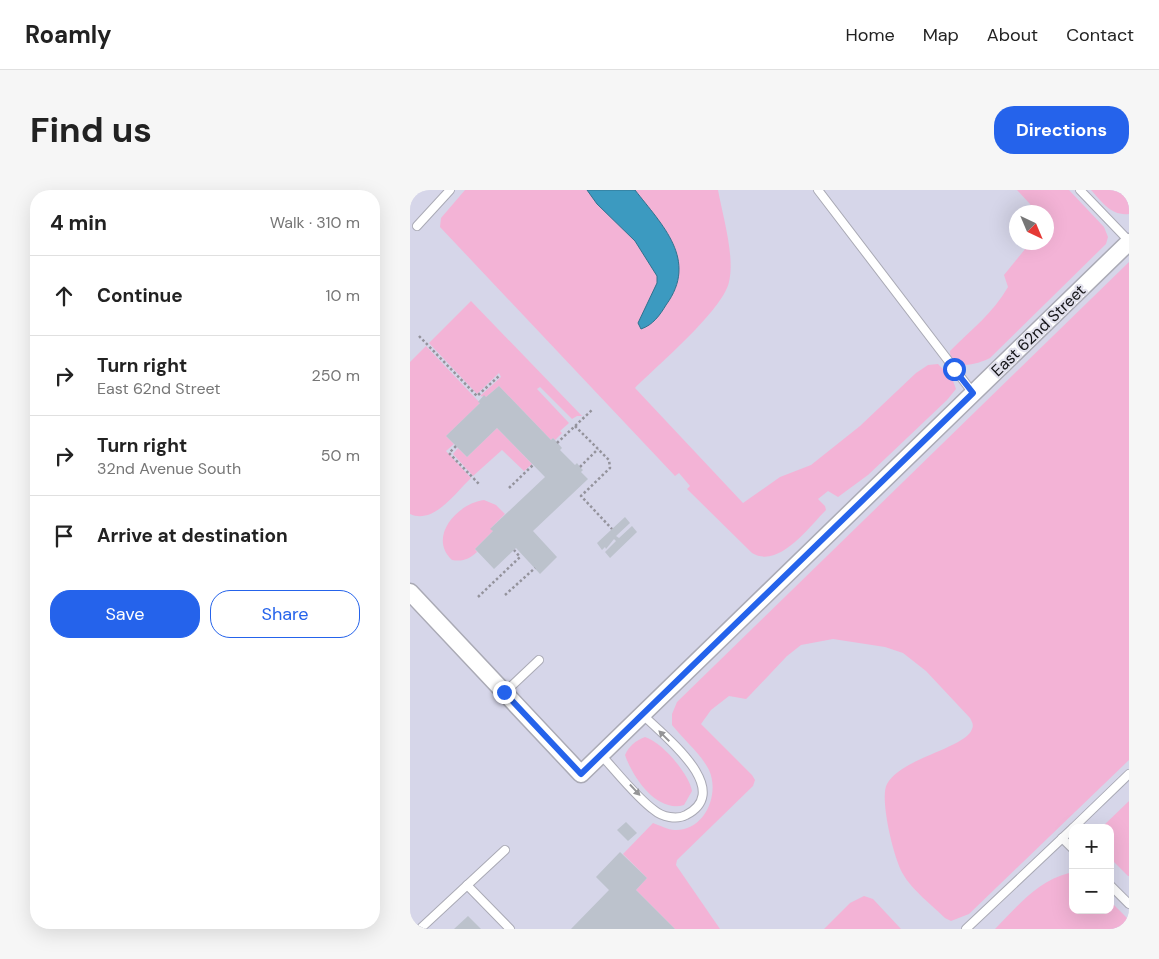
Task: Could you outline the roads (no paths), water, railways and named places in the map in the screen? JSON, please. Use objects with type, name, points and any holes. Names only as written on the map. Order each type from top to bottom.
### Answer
[{"type":"street","name":"East 62nd Street","points":[[504,692],[581,774],[1129,241]]},
{"type":"street","points":[[410,592],[504,692]]},
{"type":"lane","points":[[417,226],[450,190]]},
{"type":"lane","points":[[818,190],[973,393]]},
{"type":"lane","points":[[1080,190],[1129,241]]},
{"type":"lane","points":[[504,692],[539,660]]},
{"type":"lane","points":[[601,755],[654,811],[670,818],[686,815],[700,802],[704,787],[696,769],[643,715]]},
{"type":"lane","points":[[1077,824],[1129,774]]},
{"type":"lane","points":[[966,929],[1069,832]]},
{"type":"lane","points":[[1062,838],[1069,845]]},
{"type":"lane","points":[[420,929],[505,850]]},
{"type":"lane","points":[[467,885],[510,929]]},
{"type":"lane","points":[[1114,889],[1129,904]]},
{"type":"water","points":[[587,190],[635,190],[656,216],[673,244],[678,258],[679,273],[675,289],[659,316],[641,329],[638,323],[657,283],[657,276],[635,241],[597,204]]}]
